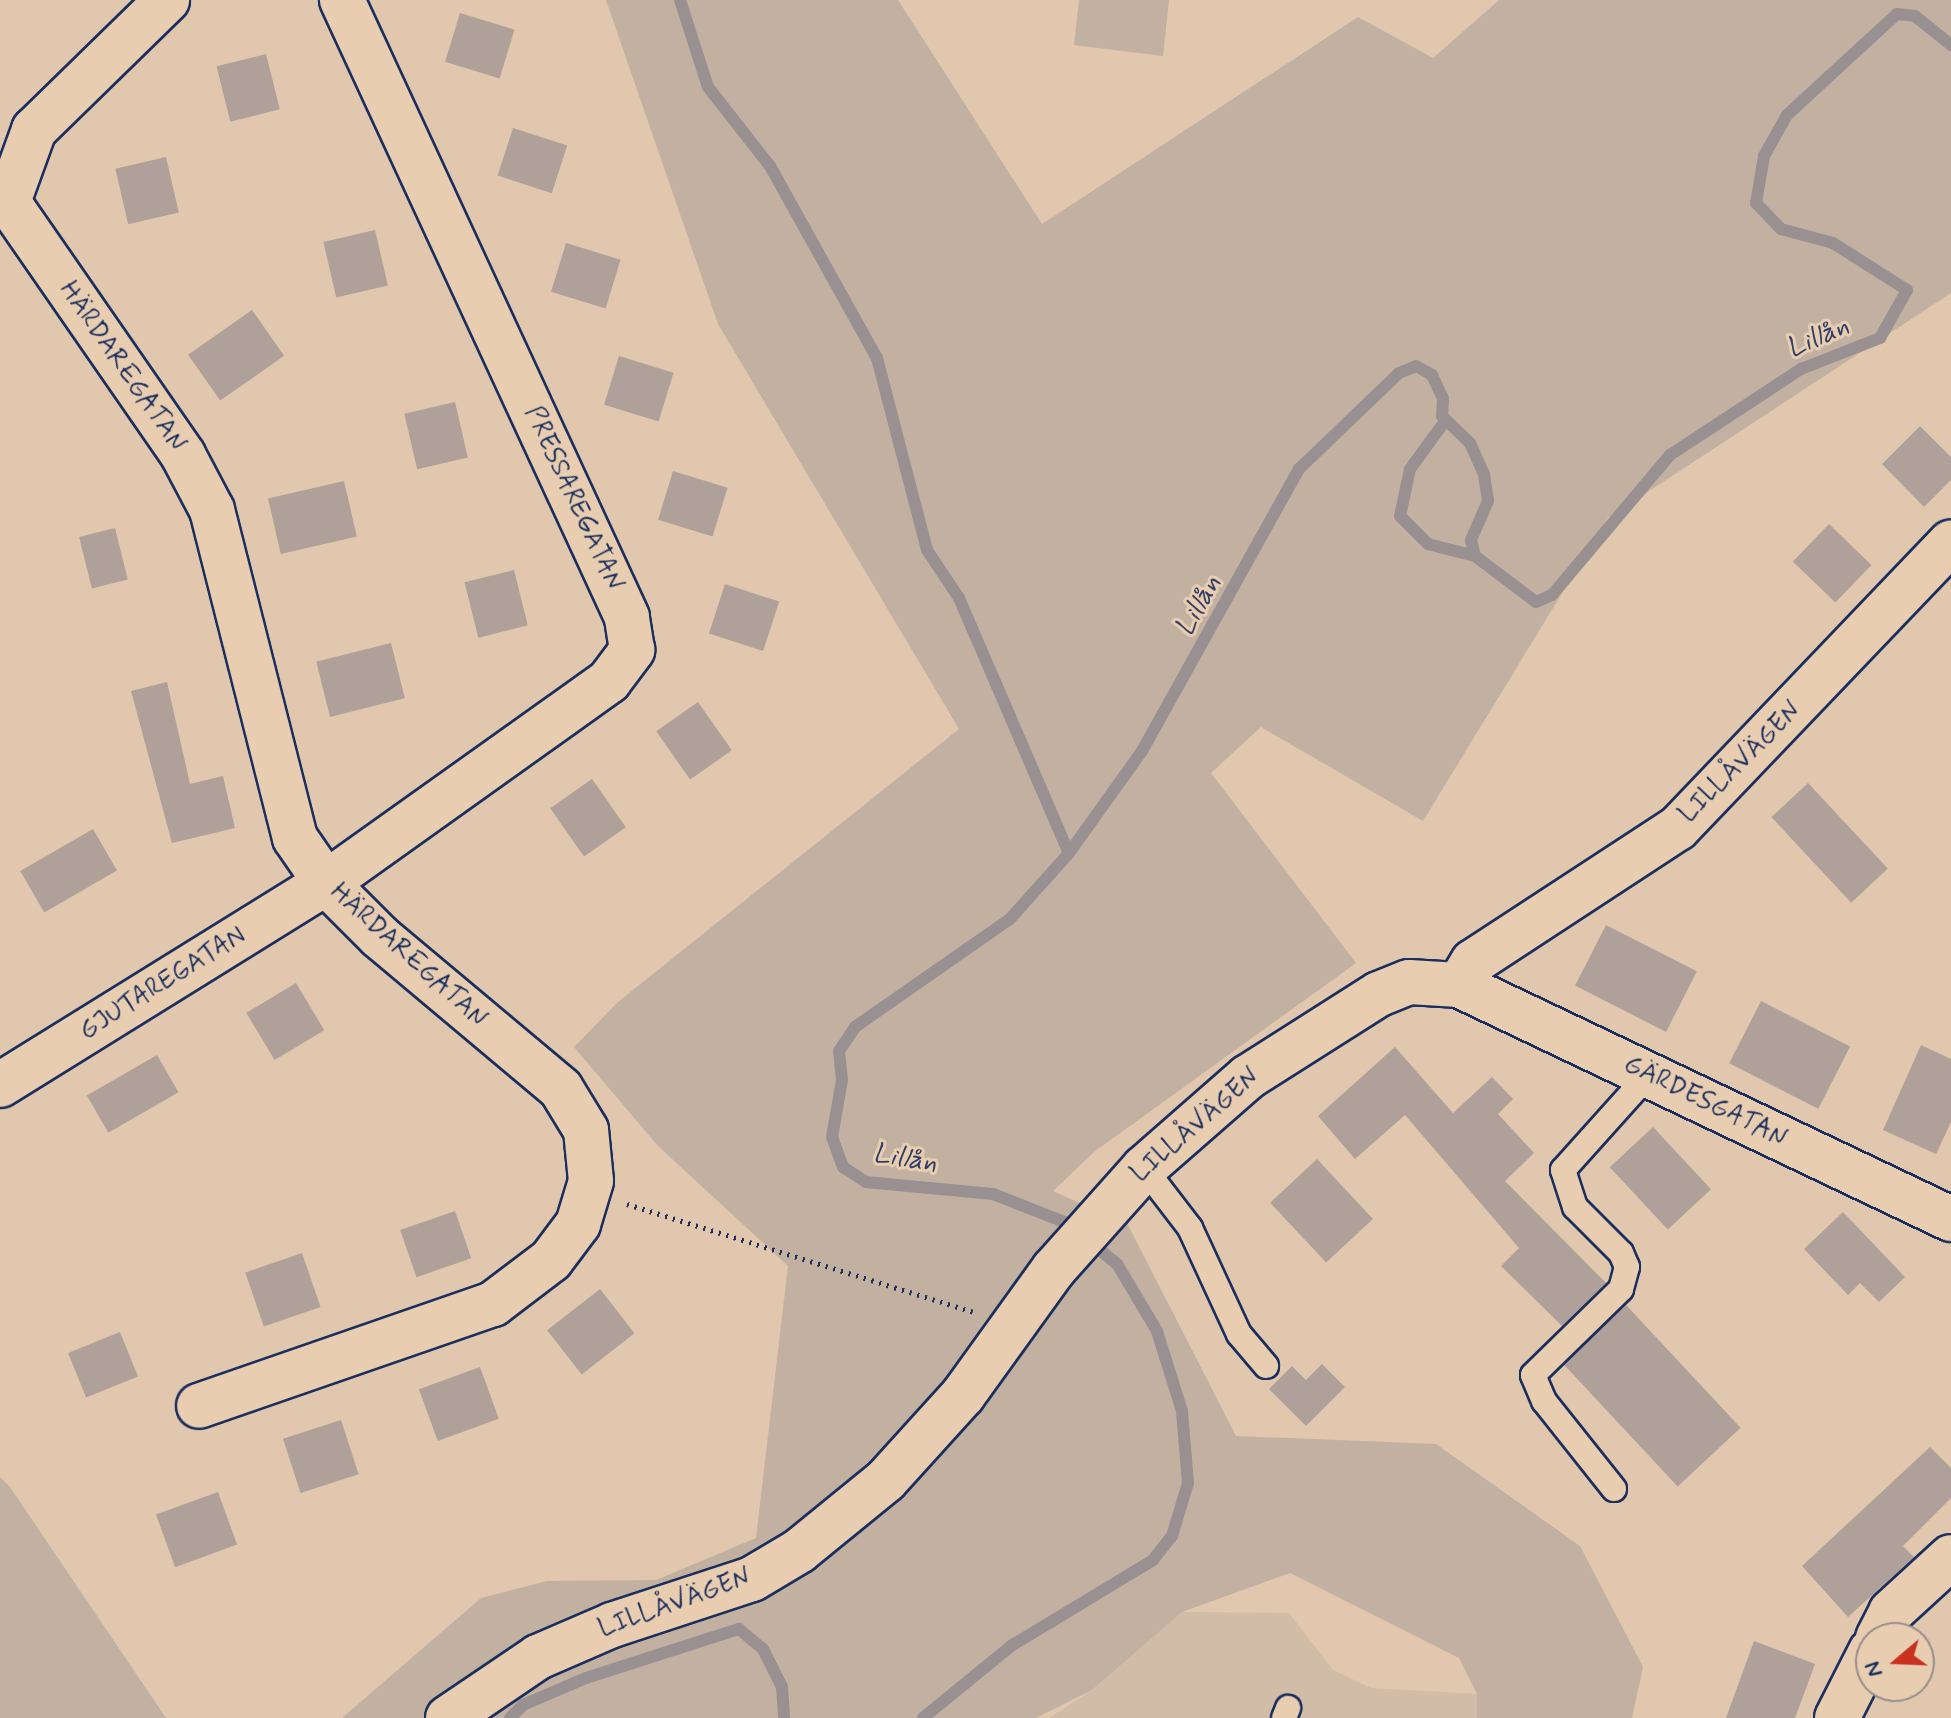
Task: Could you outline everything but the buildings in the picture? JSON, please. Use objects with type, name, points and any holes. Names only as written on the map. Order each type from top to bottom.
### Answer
[{"type":"street","points":[[4,205],[34,130],[167,0]]},
{"type":"street","name":"PRESSAREGATAN","points":[[326,883],[609,681],[632,650],[627,617],[342,0]]},
{"type":"street","name":"HÄRDAREGATAN","points":[[4,205],[183,455],[212,510],[295,838],[326,883],[561,1089],[586,1130],[589,1190],[578,1224],[551,1260],[493,1304],[199,1406]]},
{"type":"street","name":"LILLÅVÄGEN","points":[[448,1718],[538,1657],[612,1625],[752,1579],[799,1551],[886,1480],[1016,1327],[1054,1269],[1134,1179],[1248,1077],[1379,994],[1409,982],[1459,985],[1473,962],[1608,879],[1678,828],[1951,542]]},
{"type":"street","name":"GJUTAREGATAN","points":[[0,1085],[326,883]]},
{"type":"street","name":"GÄRDESGATAN","points":[[1459,985],[1951,1219]]},
{"type":"street","points":[[1886,1622],[1891,1612],[1951,1557]]},
{"type":"street","points":[[1837,1718],[1855,1683]]},
{"type":"lane","points":[[1614,1489],[1544,1401],[1533,1375],[1621,1289],[1627,1267],[1621,1253],[1575,1207],[1563,1170],[1649,1074]]},
{"type":"lane","points":[[1134,1179],[1190,1228],[1239,1334],[1266,1366]]},
{"type":"path","points":[[589,1190],[1016,1327]]},
{"type":"shaded area","points":[[606,0],[898,0],[1042,224],[1358,17],[1433,58],[1499,0],[1951,0],[1951,293],[1608,518],[1423,821],[1261,727],[1211,773],[1356,963],[1094,1152],[1053,1191],[1128,1225],[1236,1436],[1436,1444],[1580,1546],[1643,1667],[1632,1718],[1477,1718],[1477,1694],[1459,1658],[1290,1573],[1182,1612],[1092,1690],[1036,1718],[342,1718],[481,1598],[547,1581],[656,1580],[756,1538],[788,1266],[658,1146],[574,1047],[618,1002],[959,729],[718,324]]},
{"type":"shaded area","points":[[1079,0],[1169,0],[1163,56],[1074,45]]},
{"type":"shaded area","points":[[0,1477],[10,1487],[166,1718],[0,1718]]},
{"type":"shaded area","points":[[1182,1612],[1289,1613],[1333,1670],[1371,1688],[1477,1694],[1477,1718],[1049,1718],[1092,1690]]},
{"type":"waterway","points":[[680,0],[708,87],[770,166],[877,358],[927,550],[959,598],[1069,853]]},
{"type":"waterway","name":"Lillån","points":[[923,1718],[1011,1646],[1153,1560],[1172,1536],[1188,1483],[1182,1411],[1157,1331],[1117,1264],[1067,1223],[993,1194],[866,1182],[843,1167],[832,1137],[842,1080],[839,1051],[855,1027],[1010,919],[1069,853],[1142,751],[1299,469],[1399,373],[1416,366],[1432,375],[1443,399],[1442,416],[1470,443],[1484,475],[1488,501],[1471,540],[1475,556],[1536,602],[1552,595],[1670,455],[1801,369],[1880,338],[1907,290],[1833,243],[1781,229],[1756,203],[1764,156],[1787,115],[1897,14],[1915,16],[1951,45]]},
{"type":"waterway","points":[[1445,421],[1410,469],[1400,516],[1428,544],[1475,556]]},
{"type":"waterway","name":"Lillån","points":[[510,1718],[523,1705],[586,1678],[739,1629],[763,1649],[782,1687],[784,1718]]}]
